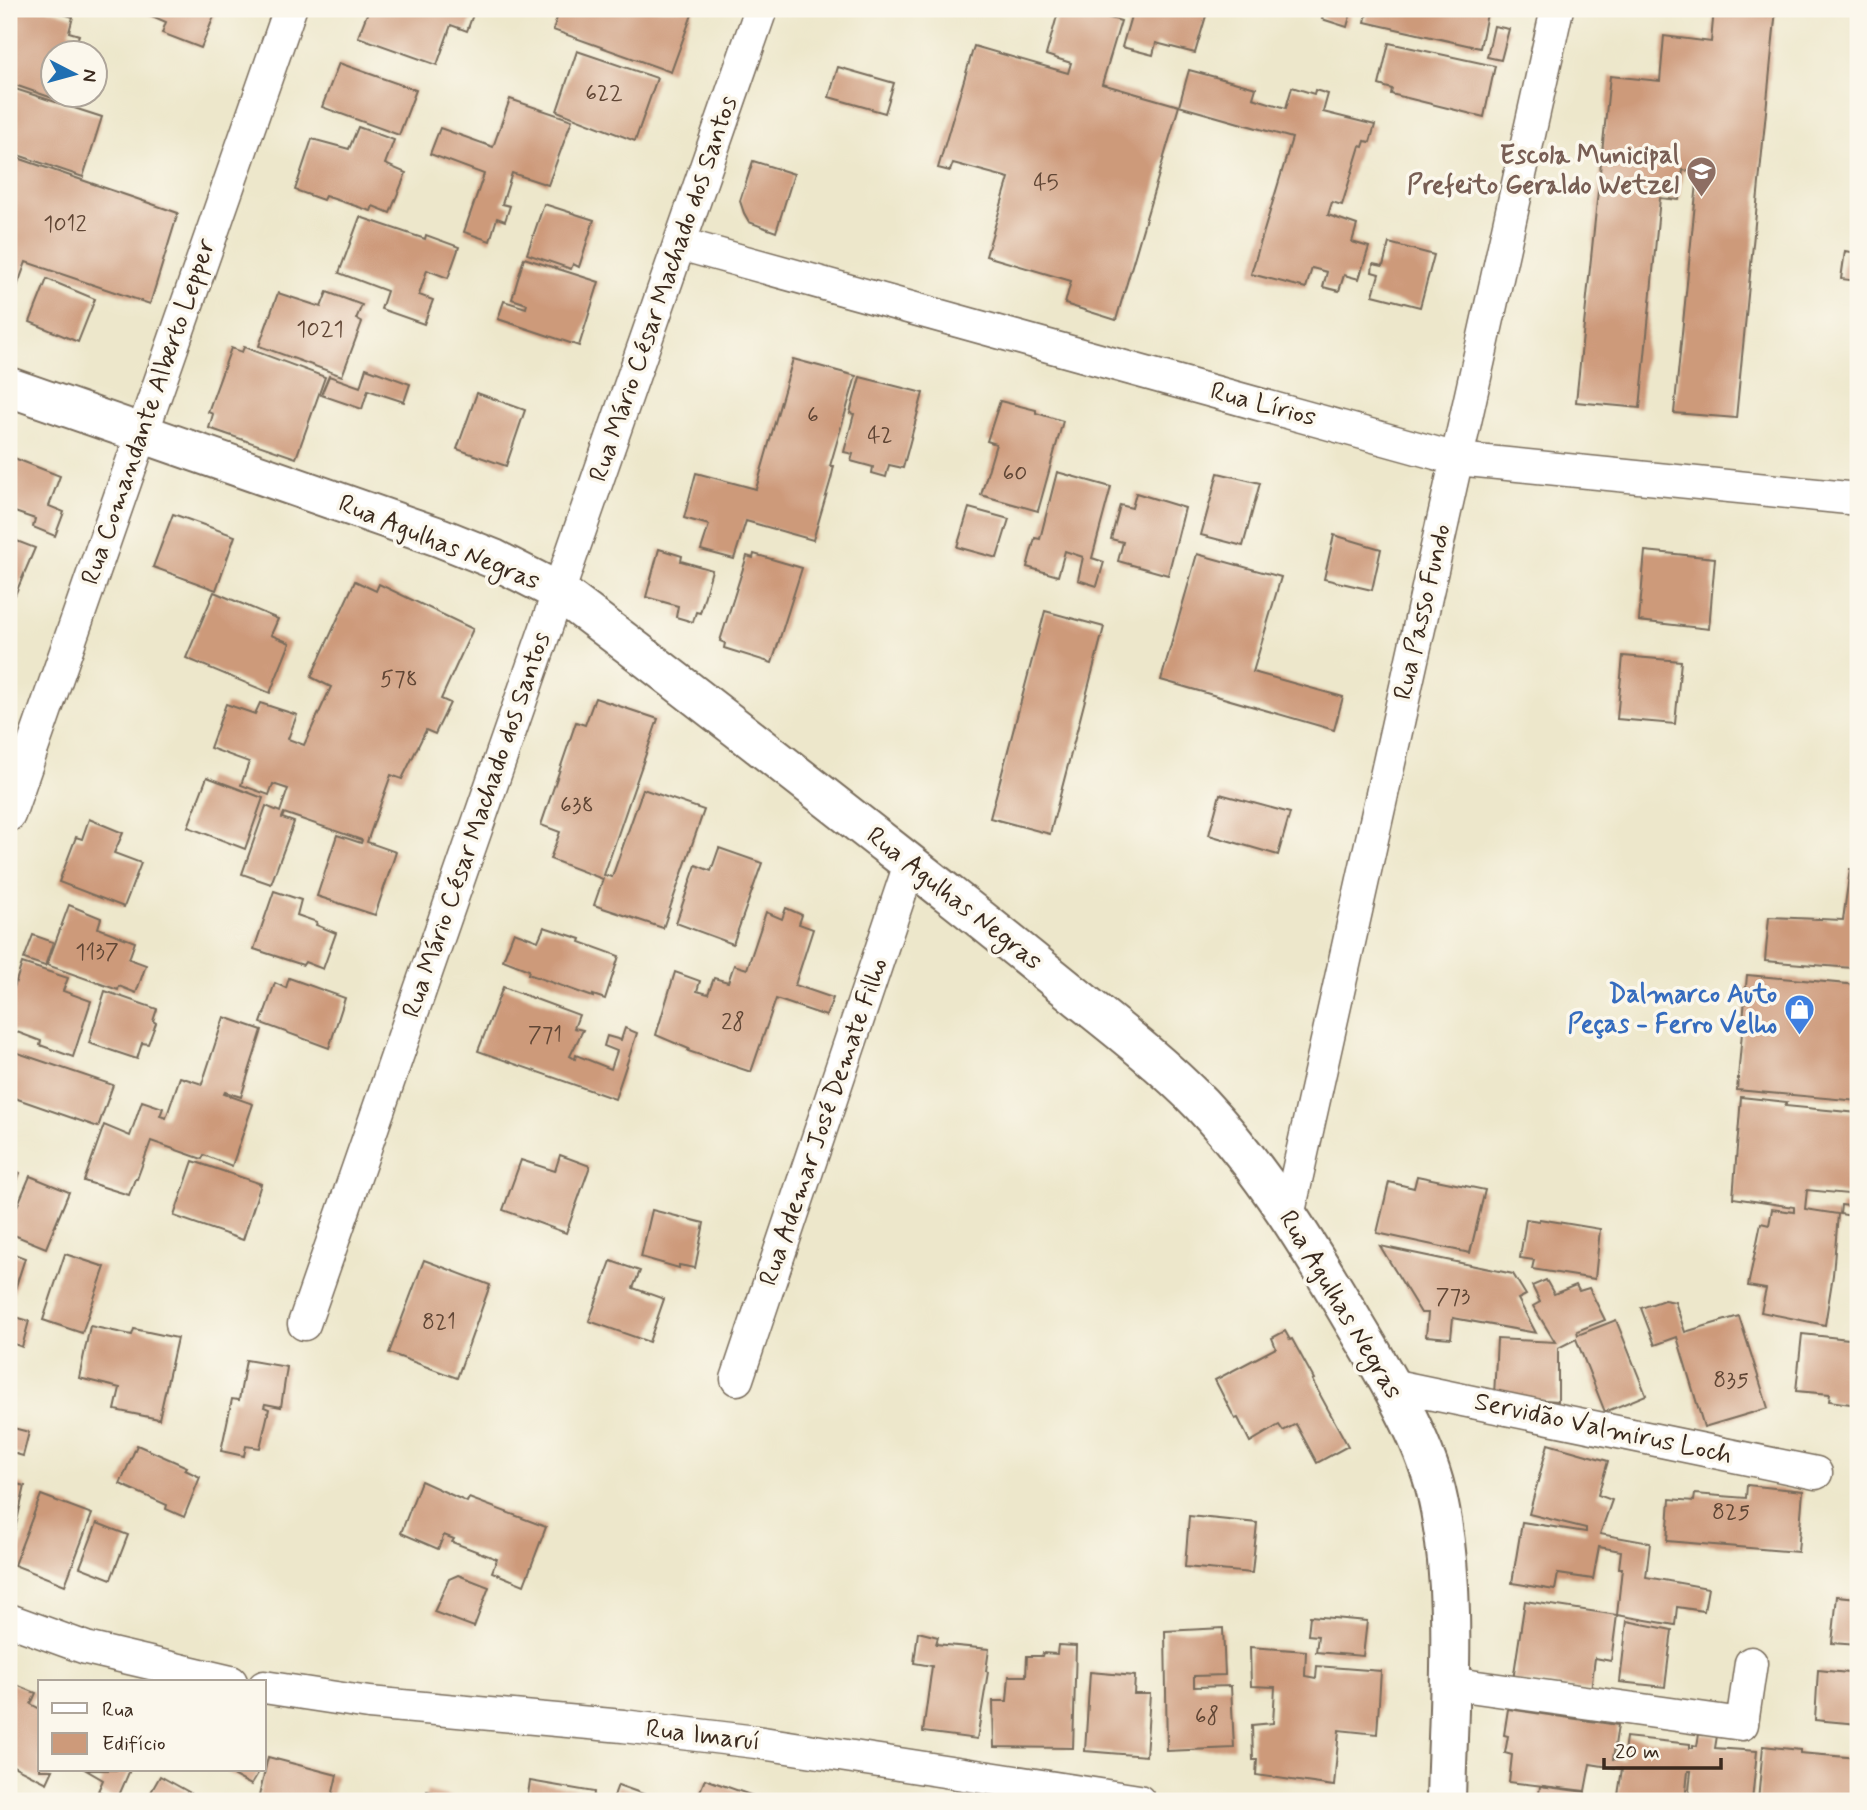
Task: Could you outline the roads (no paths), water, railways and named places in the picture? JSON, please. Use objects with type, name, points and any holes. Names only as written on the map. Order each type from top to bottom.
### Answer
[{"type":"street","name":"Rua Comandante Alberto Lepper","points":[[9,816],[290,9]]},
{"type":"street","name":"Rua Mário César Machado dos Santos","points":[[304,1324],[761,9]]},
{"type":"street","name":"Rua Passo Fundo","points":[[1288,1216],[1557,9]]},
{"type":"street","name":"Rua Lírios","points":[[680,244],[1457,459],[1858,499]]},
{"type":"street","name":"Rua Agulhas Negras","points":[[9,387],[439,537],[494,559],[559,592],[910,864],[1149,1055],[1200,1104],[1239,1149],[1288,1216],[1330,1281],[1390,1385],[1420,1446],[1435,1488],[1448,1578],[1446,1801]]},
{"type":"street","name":"Rua Ademar José Demate Filho","points":[[737,1379],[910,864]]},
{"type":"street","name":"Servidão Valmirus Loch","points":[[1390,1385],[1816,1473]]},
{"type":"street","points":[[9,1620],[86,1648],[222,1680]]},
{"type":"street","points":[[1448,1684],[1742,1724],[1751,1663]]},
{"type":"street","name":"Rua Imaruí","points":[[266,1687],[369,1703],[623,1726],[743,1741],[1139,1801]]},
{"type":"place","name":"Escola Municipal Prefeito Geraldo Wetzel","points":[[1702,198]]},
{"type":"place","name":"Dalmarco Auto Peças - Ferro Velho","points":[[1800,1037]]}]
